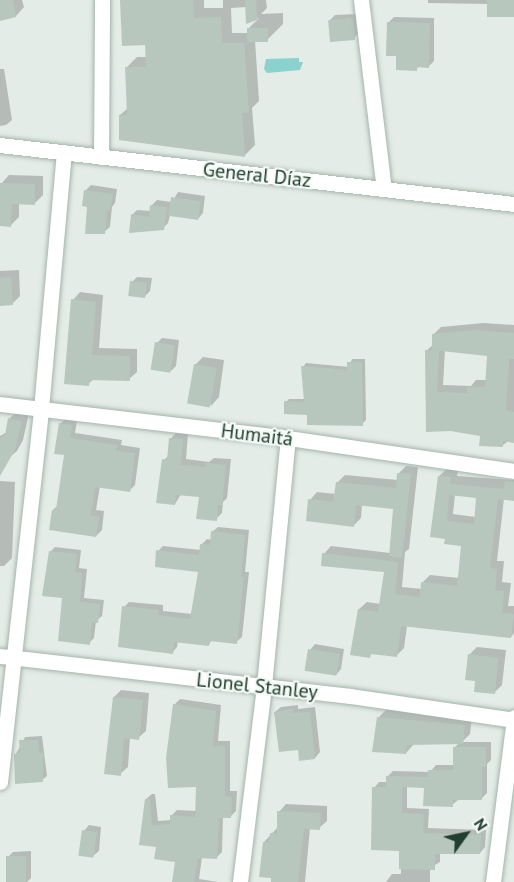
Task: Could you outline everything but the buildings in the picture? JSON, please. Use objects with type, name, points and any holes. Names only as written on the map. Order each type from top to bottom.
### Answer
[{"type":"street","points":[[100,157],[102,0]]},
{"type":"street","points":[[361,0],[384,189]]},
{"type":"street","name":"General Díaz","points":[[0,145],[514,204]]},
{"type":"street","points":[[0,782],[7,657],[41,409],[64,152]]},
{"type":"street","name":"Humaitá","points":[[0,404],[288,438],[514,471]]},
{"type":"street","points":[[240,882],[264,686],[288,438]]},
{"type":"street","name":"Lionel Stanley","points":[[7,657],[264,686],[514,719]]},
{"type":"street","points":[[493,882],[514,719]]},
{"type":"water","points":[[299,58],[299,62],[303,62],[300,70],[267,73],[264,69],[266,59]]}]
